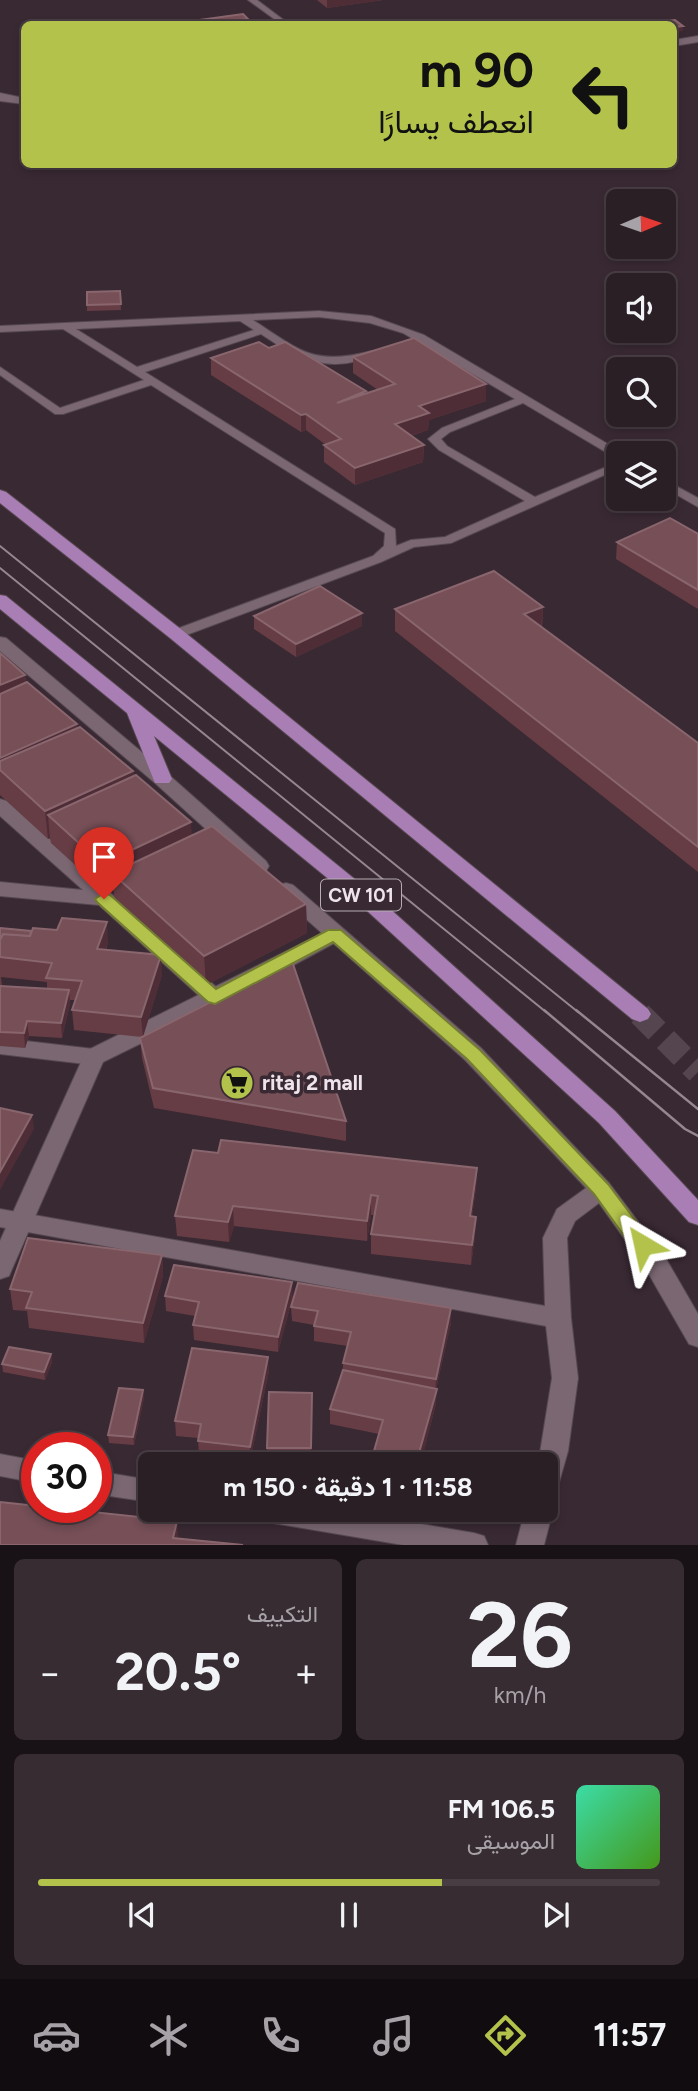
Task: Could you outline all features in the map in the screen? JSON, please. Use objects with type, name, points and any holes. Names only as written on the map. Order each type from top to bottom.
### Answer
[{"type":"main road","points":[[0,495],[176,634],[640,1014]]},
{"type":"main road","name":"CW 101","points":[[0,600],[371,903],[498,1015],[607,1117],[698,1216]]},
{"type":"main road","points":[[134,709],[162,779]]},
{"type":"street","points":[[677,42],[698,39]]},
{"type":"street","points":[[0,97],[21,100]]},
{"type":"street","points":[[0,642],[162,779],[473,1054],[601,1189],[656,1264],[698,1337]]},
{"type":"street","points":[[0,805],[215,998]]},
{"type":"street","points":[[0,889],[104,899]]},
{"type":"street","points":[[0,1046],[94,1057],[215,998],[335,934]]},
{"type":"street","points":[[0,1269],[11,1219],[94,1057]]},
{"type":"street","points":[[555,1452],[565,1378],[558,1318],[555,1238],[566,1215],[601,1189]]},
{"type":"street","points":[[11,1219],[558,1318]]},
{"type":"street","points":[[0,1465],[21,1469]]},
{"type":"street","points":[[112,1485],[138,1489]]},
{"type":"street","points":[[338,1522],[474,1545]]},
{"type":"street","points":[[530,1545],[536,1522]]},
{"type":"lane","points":[[252,0],[281,21]]},
{"type":"lane","points":[[0,329],[356,315],[391,323],[420,337],[606,448]]},
{"type":"lane","points":[[243,318],[319,362],[350,361],[385,349]]},
{"type":"lane","points":[[65,326],[391,532],[390,547],[377,559]]},
{"type":"lane","points":[[136,371],[263,330]]},
{"type":"lane","points":[[409,341],[420,337]]},
{"type":"lane","points":[[0,370],[59,412],[153,381]]},
{"type":"lane","points":[[524,399],[446,430],[434,439],[443,448],[535,502]]},
{"type":"lane","points":[[176,634],[411,544],[447,540],[606,471]]},
{"type":"lane","points":[[676,490],[698,503]]},
{"type":"building","points":[[243,14],[248,19],[242,21],[192,21]]},
{"type":"building","points":[[120,291],[121,304],[87,305],[87,292]]},
{"type":"building","points":[[414,338],[486,384],[419,406],[429,413],[395,424],[424,445],[355,468],[324,445],[341,439],[306,414],[301,415],[211,358],[259,342],[269,348],[285,342],[366,391],[337,403],[395,384],[353,357]]},
{"type":"building","points":[[670,518],[698,534],[698,590],[617,542]]},
{"type":"building","points":[[494,571],[543,607],[524,614],[698,743],[698,847],[395,609]]},
{"type":"building","points":[[320,586],[362,613],[296,644],[254,616]]},
{"type":"building","points":[[0,653],[25,675],[0,685]]},
{"type":"building","points":[[27,682],[77,724],[0,758],[0,694]]},
{"type":"building","points":[[80,727],[133,771],[45,811],[0,770],[0,761]]},
{"type":"building","points":[[136,775],[191,822],[102,864],[48,815]]},
{"type":"building","points":[[212,826],[306,904],[204,956],[112,873]]},
{"type":"building","points":[[62,918],[107,922],[97,949],[161,955],[141,1017],[72,1010],[82,981],[46,978],[52,963],[0,957],[0,940],[3,934],[30,936],[33,928],[57,930]]},
{"type":"building","points":[[0,928],[31,931],[30,936],[3,934],[0,940]]},
{"type":"building","name":"ritaj 2 mall","points":[[292,961],[346,1121],[153,1088],[140,1038]]},
{"type":"building","points":[[0,986],[69,990],[61,1023],[27,1021],[24,1033],[0,1032]]},
{"type":"building","points":[[0,1108],[32,1115],[0,1172]]},
{"type":"building","points":[[221,1140],[477,1168],[470,1216],[476,1217],[472,1245],[371,1234],[378,1196],[371,1195],[367,1221],[233,1206],[228,1222],[175,1216],[193,1150],[218,1153]]},
{"type":"building","points":[[28,1238],[162,1255],[143,1323],[26,1308],[32,1292],[10,1289]]},
{"type":"building","points":[[174,1265],[292,1282],[278,1337],[193,1325],[199,1302],[165,1296]]},
{"type":"building","points":[[298,1283],[451,1308],[436,1379],[343,1363],[351,1332],[314,1326],[318,1311],[291,1307]]},
{"type":"building","points":[[9,1347],[51,1354],[44,1372],[2,1364]]},
{"type":"building","points":[[192,1348],[268,1357],[250,1447],[198,1441],[201,1424],[175,1421]]},
{"type":"building","points":[[343,1370],[437,1389],[419,1452],[374,1451],[383,1420],[330,1409]]},
{"type":"building","points":[[119,1388],[143,1390],[133,1437],[112,1435],[112,1432],[109,1432]]},
{"type":"building","points":[[269,1392],[312,1393],[311,1448],[267,1448]]},
{"type":"building","points":[[0,1502],[21,1504],[21,1523],[112,1523],[112,1514],[138,1517],[138,1522],[177,1522],[173,1538],[243,1545],[0,1545]]},
{"type":"tunnel","points":[[640,1014],[698,1072]]},
{"type":"tram line","points":[[0,546],[578,1012]]},
{"type":"tram line","points":[[0,568],[546,1012]]},
{"type":"tram line","points":[[544,1010],[685,1129],[698,1136]]},
{"type":"tram line","points":[[576,1010],[698,1109]]},
{"type":"place","name":"ritaj 2 mall","points":[[237,1083]]},
{"type":"route","points":[[104,899],[215,998],[335,934],[473,1054],[601,1189],[643,1245]]}]
